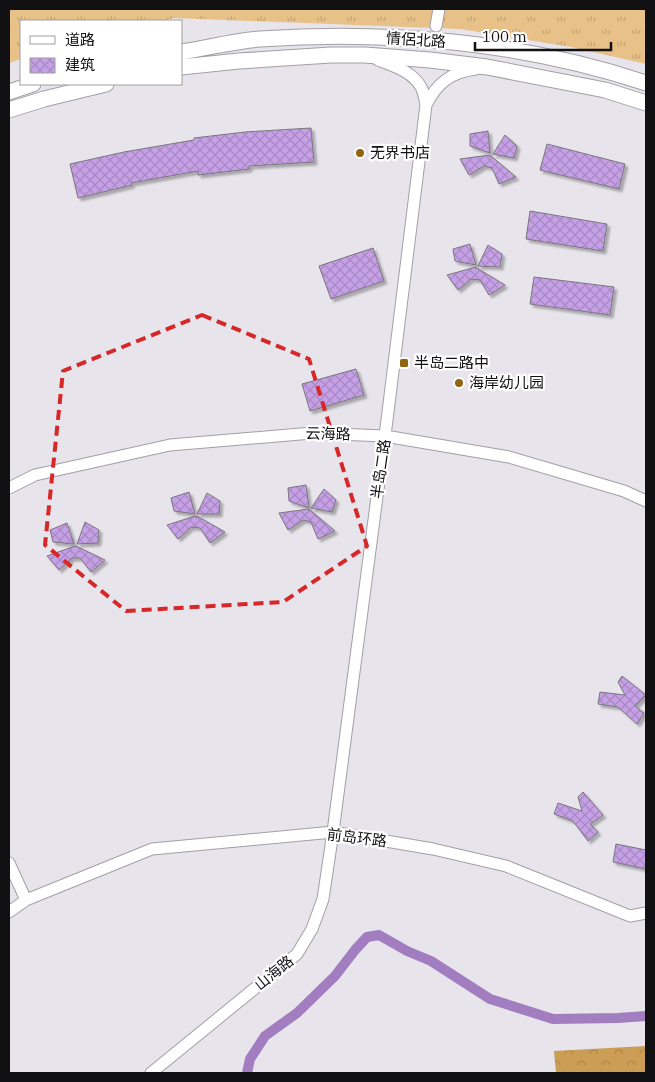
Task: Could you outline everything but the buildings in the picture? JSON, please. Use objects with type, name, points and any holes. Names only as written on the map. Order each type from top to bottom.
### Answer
[{"type":"main road","name":"情侶北路","points":[[182,52],[258,40],[342,36],[432,40],[503,49],[566,61],[646,83]]},
{"type":"main road","name":"情侶北路","points":[[182,66],[331,55],[366,55],[430,60],[487,68],[605,90],[646,103]]},
{"type":"main road","points":[[9,92],[30,85]]},
{"type":"main road","points":[[9,110],[44,99],[102,85]]},
{"type":"street","points":[[436,26],[439,9]]},
{"type":"street","points":[[366,55],[407,72],[421,88],[426,105]]},
{"type":"street","points":[[426,105],[432,93],[442,82],[454,74],[487,68]]},
{"type":"street","name":"半岛二路","points":[[333,832],[426,105]]},
{"type":"street","name":"云海路","points":[[9,488],[35,475],[170,445],[312,433],[385,436],[509,457],[624,491],[646,501]]},
{"type":"street","name":"前岛环路","points":[[9,912],[26,900],[152,849],[333,832],[433,848],[506,866],[630,916],[646,913]]},
{"type":"street","name":"山海路","points":[[151,1073],[297,954],[312,929],[323,899],[333,832]]},
{"type":"street","points":[[9,863],[26,900]]},
{"type":"highlighted area","points":[[202,315],[309,359],[367,546],[283,602],[126,611],[45,545],[63,371]]},
{"type":"green space","points":[[9,9],[646,9],[646,64],[571,47],[460,29],[174,18],[167,20],[20,20],[20,59],[9,63]]},
{"type":"green space","points":[[646,1046],[646,1073],[556,1073],[554,1051]]},
{"type":"waterway","points":[[247,1073],[250,1059],[265,1036],[297,1013],[335,976],[367,937],[379,935],[407,951],[431,961],[490,999],[553,1019],[646,1016]]},
{"type":"place","name":"无界书店","points":[[360,153]]},
{"type":"place","name":"半岛二路中","points":[[404,363]]},
{"type":"place","name":"海岸幼儿园","points":[[459,383]]}]
